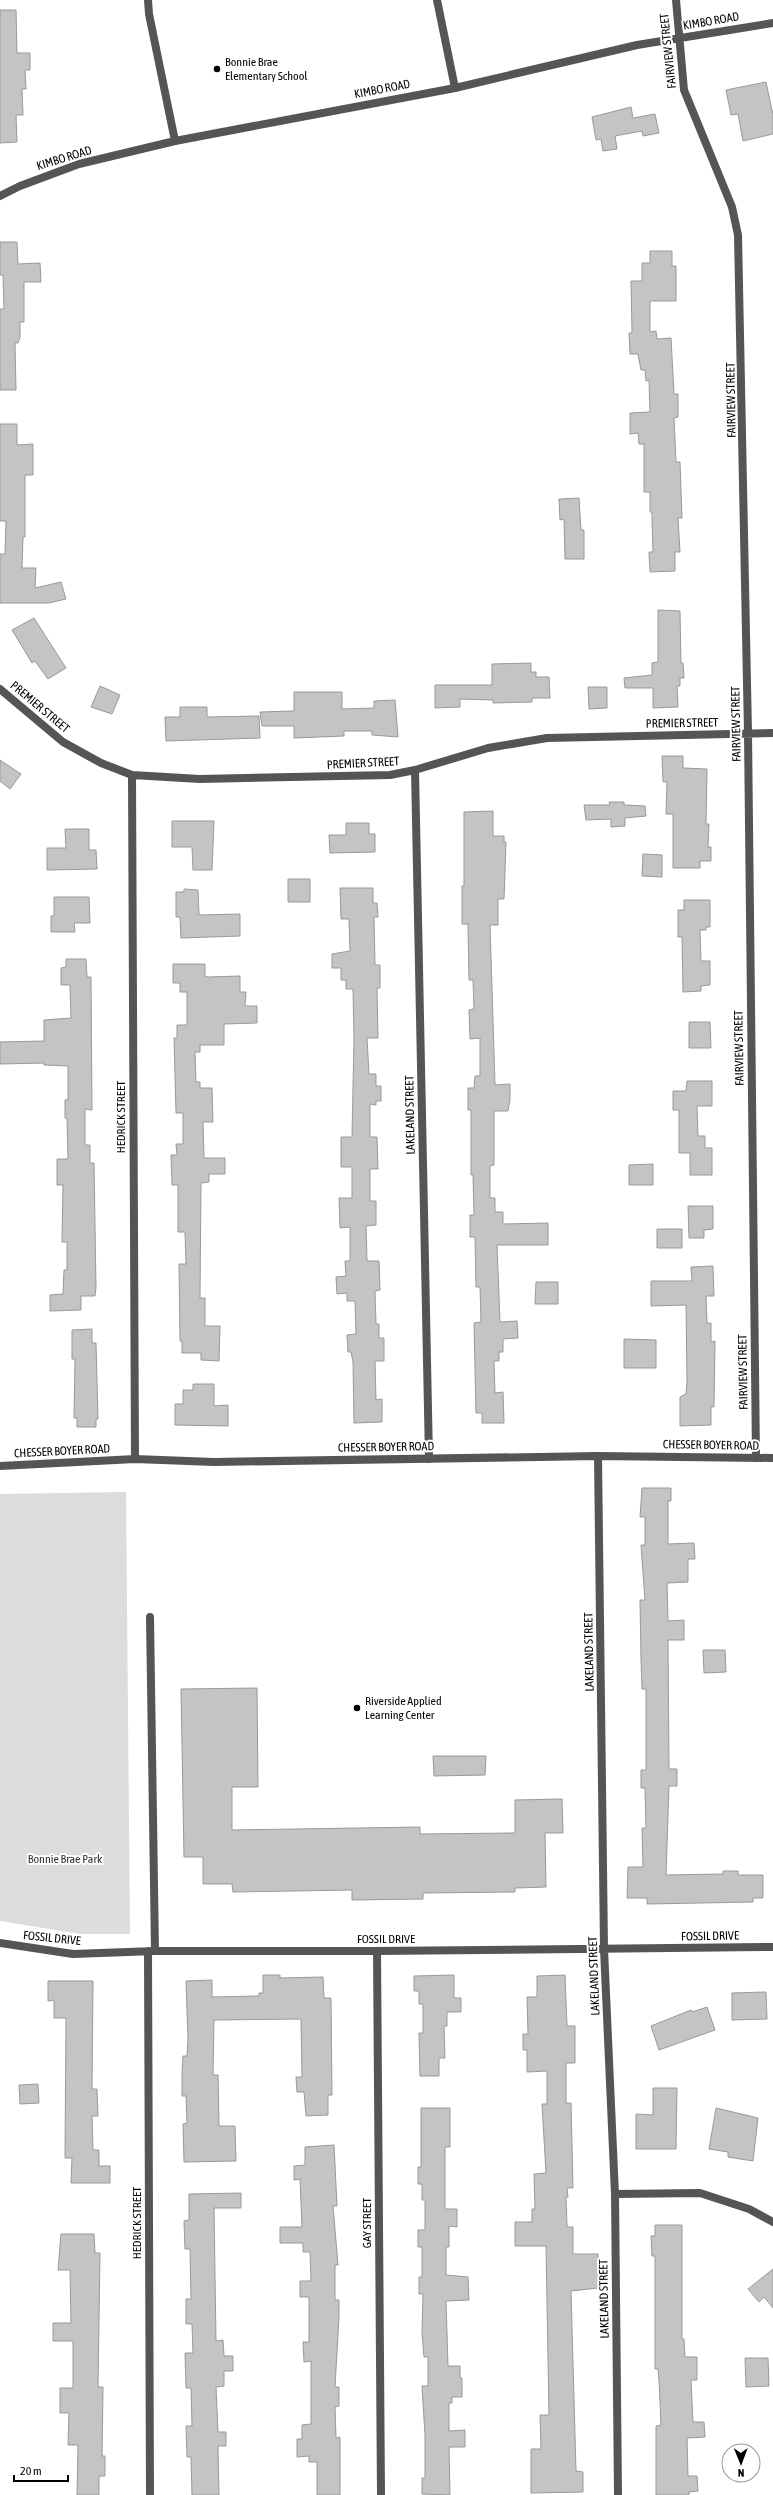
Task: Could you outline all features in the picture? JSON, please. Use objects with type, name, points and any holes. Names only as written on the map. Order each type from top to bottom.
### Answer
[{"type":"street","points":[[148,0],[149,14],[175,141]]},
{"type":"street","points":[[437,0],[455,88]]},
{"type":"street","name":"FAIRVIEW STREET","points":[[676,0],[678,39],[684,90],[732,207],[738,235],[748,733],[756,1458]]},
{"type":"street","name":"KIMBO ROAD","points":[[0,196],[44,175],[79,164],[175,141],[455,88],[637,45],[773,23]]},
{"type":"street","name":"PREMIER STREET","points":[[0,689],[63,742],[101,763],[132,775],[200,779],[390,775],[416,770],[488,748],[547,738],[773,733]]},
{"type":"street","name":"LAKELAND STREET","points":[[416,770],[429,1458]]},
{"type":"street","name":"HEDRICK STREET","points":[[132,775],[135,1460]]},
{"type":"street","name":"LAKELAND STREET","points":[[598,1456],[604,1949],[615,2194],[618,2495]]},
{"type":"street","name":"CHESSER BOYER ROAD","points":[[0,1466],[135,1460],[214,1462],[598,1456],[773,1458]]},
{"type":"street","name":"HEDRICK STREET","points":[[150,1617],[150,2495]]},
{"type":"street","name":"FOSSIL DRIVE","points":[[0,1943],[73,1954],[151,1951],[377,1951],[773,1947]]},
{"type":"street","name":"GAY STREET","points":[[377,1951],[380,2495]]},
{"type":"street","points":[[615,2194],[700,2193],[749,2209],[773,2222]]},
{"type":"green space","name":"Bonnie Brae Park","points":[[126,1492],[130,1934],[80,1934],[0,1921],[0,1494]]},
{"type":"building","points":[[0,10],[16,10],[17,53],[30,53],[30,70],[25,70],[26,89],[22,89],[23,115],[16,115],[17,142],[0,143]]},
{"type":"building","points":[[766,82],[773,115],[773,134],[743,141],[738,114],[731,115],[726,90]]},
{"type":"building","points":[[631,107],[633,118],[655,114],[659,133],[643,136],[642,131],[615,136],[617,149],[603,151],[601,139],[596,140],[592,117]]},
{"type":"building","points":[[0,242],[17,242],[18,264],[40,263],[41,282],[24,282],[24,322],[20,322],[20,337],[18,343],[15,343],[16,390],[0,390],[0,309],[4,309],[3,275],[0,275]]},
{"type":"building","points":[[650,251],[672,251],[672,266],[676,266],[676,301],[650,301],[650,332],[656,331],[657,339],[671,338],[674,394],[678,394],[678,417],[674,418],[676,462],[680,462],[682,518],[678,518],[680,552],[675,552],[675,571],[650,572],[649,552],[653,552],[652,512],[650,512],[650,492],[644,492],[644,444],[639,444],[638,433],[630,434],[630,413],[650,412],[649,380],[646,381],[645,370],[641,370],[638,354],[630,354],[629,333],[632,333],[631,281],[642,281],[642,263],[650,263]]},
{"type":"building","points":[[0,424],[17,424],[17,445],[33,444],[33,475],[25,475],[25,537],[23,537],[22,568],[36,568],[35,588],[61,582],[66,599],[49,603],[0,603],[0,554],[5,554],[6,521],[0,521]]},
{"type":"building","points":[[579,498],[581,530],[584,530],[584,559],[565,559],[564,519],[560,520],[559,499]]},
{"type":"building","points":[[658,610],[680,611],[681,663],[683,663],[684,678],[680,678],[680,686],[677,686],[678,707],[653,708],[653,688],[625,688],[624,678],[652,675],[652,663],[658,662]]},
{"type":"building","points":[[34,618],[66,668],[48,679],[35,661],[32,663],[12,630]]},
{"type":"building","points":[[531,663],[531,672],[536,672],[536,677],[549,677],[550,698],[532,698],[532,702],[493,703],[493,700],[460,699],[460,707],[435,708],[435,685],[492,685],[492,664]]},
{"type":"building","points":[[100,686],[120,695],[112,714],[91,707]]},
{"type":"building","points":[[588,687],[607,687],[607,708],[589,709]]},
{"type":"building","points":[[294,692],[342,692],[342,709],[374,708],[374,701],[395,700],[398,737],[372,735],[372,731],[344,731],[344,736],[294,738],[294,726],[262,726],[260,712],[294,711]]},
{"type":"building","points":[[180,707],[207,707],[207,717],[259,716],[260,738],[166,741],[165,717],[180,717]]},
{"type":"building","points":[[662,756],[683,756],[683,768],[707,769],[706,824],[709,824],[708,847],[711,847],[711,861],[700,861],[700,868],[673,868],[673,814],[666,814],[667,782],[663,782]]},
{"type":"building","points":[[0,760],[21,774],[10,789],[0,781]]},
{"type":"building","points":[[609,802],[624,802],[624,805],[645,806],[646,816],[625,818],[625,826],[611,827],[611,819],[586,820],[584,805],[610,805]]},
{"type":"building","points":[[493,811],[493,836],[504,836],[504,842],[506,842],[504,899],[498,899],[498,925],[490,925],[495,1085],[510,1084],[510,1100],[508,1111],[494,1111],[494,1165],[490,1166],[490,1198],[495,1198],[495,1212],[503,1212],[503,1224],[548,1223],[548,1245],[497,1245],[500,1322],[517,1321],[518,1338],[503,1339],[503,1352],[499,1352],[499,1361],[494,1361],[495,1393],[503,1392],[504,1423],[482,1423],[482,1413],[476,1413],[474,1323],[481,1322],[480,1287],[476,1287],[475,1237],[470,1237],[470,1215],[474,1215],[473,1175],[471,1175],[471,1110],[468,1110],[468,1088],[474,1088],[475,1076],[480,1076],[480,1038],[470,1039],[469,1010],[474,1009],[473,980],[469,980],[468,924],[462,924],[462,886],[464,886],[464,812]]},
{"type":"building","points":[[172,821],[214,821],[212,870],[193,870],[192,847],[172,847]]},
{"type":"building","points":[[346,823],[369,823],[369,834],[375,834],[375,852],[330,853],[329,835],[346,835]]},
{"type":"building","points":[[65,829],[89,829],[89,850],[96,850],[97,869],[47,870],[47,848],[66,848]]},
{"type":"building","points":[[643,854],[662,855],[662,877],[642,876]]},
{"type":"building","points":[[288,879],[310,879],[310,902],[288,902]]},
{"type":"building","points":[[340,888],[373,888],[373,903],[377,903],[378,917],[374,917],[375,965],[380,965],[380,988],[377,988],[378,1038],[367,1038],[369,1074],[376,1074],[376,1086],[381,1086],[381,1101],[376,1101],[376,1105],[370,1104],[370,1137],[377,1137],[378,1169],[370,1169],[370,1201],[376,1201],[376,1225],[366,1226],[367,1261],[379,1261],[380,1290],[375,1291],[376,1324],[379,1324],[379,1338],[384,1338],[384,1361],[375,1361],[376,1400],[382,1399],[382,1422],[354,1423],[353,1362],[351,1352],[348,1352],[347,1335],[356,1334],[355,1301],[347,1301],[347,1293],[337,1294],[336,1277],[346,1276],[345,1261],[350,1261],[350,1227],[340,1228],[339,1198],[352,1198],[352,1167],[341,1167],[341,1137],[352,1137],[354,1038],[353,989],[346,989],[346,980],[341,980],[341,968],[332,968],[332,954],[350,951],[349,919],[341,919]]},
{"type":"building","points":[[184,889],[198,890],[199,915],[240,914],[240,936],[181,938],[180,917],[176,917],[176,892],[184,892]]},
{"type":"building","points":[[54,897],[89,897],[90,923],[74,923],[75,932],[51,932],[51,916],[54,916]]},
{"type":"building","points":[[684,900],[710,900],[710,927],[706,927],[706,930],[700,930],[701,961],[710,961],[710,985],[701,986],[701,991],[683,992],[682,937],[678,937],[678,910],[684,910]]},
{"type":"building","points":[[66,959],[86,959],[87,977],[91,977],[92,1110],[85,1109],[85,1145],[90,1145],[90,1163],[94,1163],[96,1288],[95,1296],[81,1296],[81,1310],[50,1311],[50,1295],[63,1294],[64,1270],[67,1270],[67,1242],[62,1242],[63,1185],[57,1185],[57,1159],[68,1159],[65,1100],[68,1100],[68,1066],[44,1065],[44,1063],[0,1064],[0,1042],[44,1041],[44,1020],[71,1018],[70,985],[61,985],[61,968],[66,967]]},
{"type":"building","points":[[173,964],[205,964],[205,976],[208,977],[240,976],[240,992],[246,992],[245,1006],[257,1006],[257,1023],[224,1024],[224,1045],[200,1045],[200,1052],[195,1052],[196,1082],[200,1082],[200,1088],[212,1088],[213,1122],[203,1122],[204,1158],[225,1158],[225,1174],[209,1174],[209,1182],[201,1183],[200,1298],[205,1298],[205,1326],[220,1326],[219,1361],[201,1360],[201,1353],[182,1353],[182,1341],[180,1341],[179,1264],[186,1264],[185,1232],[178,1232],[178,1185],[172,1185],[171,1155],[177,1155],[176,1144],[183,1144],[183,1113],[176,1113],[174,1038],[177,1038],[177,1025],[187,1025],[187,992],[180,992],[180,983],[173,983]]},
{"type":"building","points":[[689,1022],[710,1022],[711,1048],[689,1048]]},
{"type":"building","points":[[687,1081],[712,1081],[712,1106],[697,1106],[698,1136],[705,1136],[705,1148],[712,1148],[712,1175],[690,1175],[690,1153],[679,1153],[679,1110],[673,1110],[673,1091],[686,1091]]},
{"type":"building","points":[[653,1164],[653,1185],[629,1185],[629,1165]]},
{"type":"building","points":[[688,1206],[713,1206],[713,1229],[704,1230],[704,1238],[689,1238]]},
{"type":"building","points":[[657,1229],[682,1229],[682,1248],[657,1248]]},
{"type":"building","points":[[713,1266],[714,1296],[706,1296],[707,1323],[711,1323],[711,1342],[715,1341],[714,1407],[711,1407],[711,1425],[680,1426],[680,1397],[686,1394],[687,1381],[686,1305],[651,1306],[651,1281],[692,1281],[691,1267]]},
{"type":"building","points":[[536,1282],[558,1282],[558,1304],[535,1304]]},
{"type":"building","points":[[92,1329],[92,1343],[96,1343],[98,1419],[96,1419],[96,1427],[77,1427],[77,1418],[74,1418],[75,1359],[72,1359],[72,1330]]},
{"type":"building","points":[[624,1339],[656,1340],[656,1368],[624,1368]]},
{"type":"building","points":[[193,1384],[214,1384],[214,1406],[228,1405],[228,1426],[175,1425],[175,1404],[183,1404],[183,1390],[193,1390]]},
{"type":"building","points":[[642,1488],[671,1488],[671,1501],[668,1501],[668,1544],[694,1543],[695,1559],[688,1559],[688,1582],[667,1583],[668,1621],[684,1620],[684,1640],[668,1640],[669,1769],[677,1769],[677,1786],[669,1786],[666,1875],[723,1874],[723,1871],[738,1871],[738,1875],[763,1875],[763,1898],[753,1898],[753,1902],[647,1904],[647,1898],[627,1898],[628,1867],[643,1867],[642,1828],[646,1828],[645,1788],[641,1788],[641,1770],[646,1770],[646,1689],[642,1689],[640,1600],[645,1600],[641,1545],[645,1545],[645,1517],[640,1517]]},
{"type":"building","points":[[703,1650],[725,1650],[726,1672],[704,1673]]},
{"type":"building","points":[[257,1688],[258,1787],[232,1787],[232,1830],[420,1827],[420,1834],[515,1833],[515,1800],[562,1799],[563,1833],[545,1833],[546,1887],[515,1888],[515,1892],[423,1893],[423,1899],[352,1900],[352,1890],[233,1892],[232,1884],[203,1884],[203,1857],[184,1857],[181,1689]]},
{"type":"building","points":[[433,1756],[486,1756],[485,1775],[434,1776]]},
{"type":"building","points":[[263,1975],[280,1975],[280,1978],[323,1977],[324,1998],[331,1998],[332,2095],[328,2095],[328,2115],[306,2116],[304,2092],[297,2092],[296,2077],[302,2077],[301,2019],[214,2020],[213,2075],[218,2075],[219,2126],[235,2126],[236,2161],[184,2162],[183,2124],[187,2123],[186,2096],[182,2096],[182,2074],[183,2056],[187,2056],[188,2040],[186,1981],[212,1980],[212,1997],[259,1996],[259,1993],[263,1993]]},
{"type":"building","points":[[454,1975],[454,1998],[461,1998],[461,2012],[447,2012],[447,2026],[444,2026],[445,2058],[439,2058],[439,2076],[420,2076],[419,2033],[423,2033],[423,2004],[419,2004],[419,1991],[414,1991],[414,1976]]},
{"type":"building","points":[[565,1975],[567,2026],[575,2026],[575,2063],[566,2063],[566,2103],[571,2103],[573,2188],[567,2188],[567,2227],[573,2227],[573,2254],[598,2254],[598,2288],[571,2291],[576,2471],[583,2472],[583,2492],[531,2493],[531,2449],[541,2449],[540,2415],[549,2415],[546,2246],[515,2246],[515,2222],[532,2222],[532,2209],[535,2209],[534,2174],[546,2173],[542,2104],[547,2104],[547,2071],[527,2072],[527,2050],[523,2050],[523,2034],[528,2034],[527,1997],[537,1997],[537,1976]]},
{"type":"building","points":[[48,1981],[93,1981],[92,2089],[97,2089],[98,2116],[92,2116],[93,2150],[99,2150],[99,2166],[110,2166],[110,2183],[71,2183],[72,2158],[65,2158],[66,2018],[54,2018],[54,2000],[48,2001]]},
{"type":"building","points":[[766,1992],[767,2019],[732,2020],[732,1993]]},
{"type":"building","points":[[707,2007],[715,2030],[659,2050],[651,2026],[691,2010],[692,2012]]},
{"type":"building","points":[[38,2084],[39,2103],[20,2104],[19,2085]]},
{"type":"building","points":[[653,2088],[677,2088],[676,2149],[636,2149],[636,2114],[653,2115]]},
{"type":"building","points":[[421,2108],[450,2108],[450,2147],[445,2147],[445,2209],[457,2209],[457,2227],[449,2226],[449,2247],[446,2247],[446,2275],[468,2277],[469,2300],[446,2301],[448,2366],[460,2366],[460,2378],[462,2378],[462,2397],[452,2397],[452,2403],[449,2403],[449,2431],[465,2430],[465,2447],[449,2447],[450,2495],[422,2494],[422,2478],[425,2478],[425,2435],[422,2386],[428,2386],[428,2357],[424,2357],[422,2332],[423,2294],[419,2294],[419,2277],[422,2277],[422,2247],[418,2247],[418,2230],[425,2230],[425,2200],[422,2200],[422,2184],[418,2184],[418,2167],[421,2167]]},
{"type":"building","points":[[716,2108],[758,2118],[753,2161],[728,2157],[728,2152],[709,2149]]},
{"type":"building","points":[[334,2145],[337,2206],[333,2206],[338,2265],[335,2265],[335,2300],[339,2300],[335,2387],[339,2387],[339,2406],[335,2407],[336,2438],[340,2437],[340,2495],[317,2495],[317,2462],[309,2462],[309,2456],[297,2457],[297,2439],[302,2439],[302,2425],[311,2424],[311,2361],[304,2362],[303,2342],[309,2342],[309,2297],[300,2297],[300,2281],[311,2281],[310,2252],[303,2252],[303,2243],[280,2243],[280,2227],[302,2227],[300,2179],[294,2180],[294,2166],[305,2165],[305,2147]]},
{"type":"building","points":[[241,2193],[241,2208],[214,2208],[216,2341],[223,2340],[224,2356],[233,2356],[233,2371],[224,2371],[224,2386],[216,2387],[218,2432],[226,2432],[226,2446],[218,2446],[219,2495],[192,2495],[191,2457],[187,2457],[186,2426],[192,2426],[191,2388],[186,2388],[185,2353],[193,2353],[192,2324],[186,2324],[186,2299],[191,2299],[190,2249],[185,2249],[184,2221],[189,2220],[189,2194]]},
{"type":"building","points":[[655,2225],[682,2225],[682,2339],[684,2339],[685,2357],[697,2357],[697,2380],[691,2380],[693,2422],[704,2422],[705,2437],[687,2438],[688,2476],[697,2476],[698,2491],[689,2492],[689,2495],[656,2495],[656,2426],[661,2425],[658,2369],[655,2369],[655,2256],[652,2256],[651,2236],[655,2236]]},
{"type":"building","points":[[61,2234],[94,2234],[95,2253],[100,2253],[98,2387],[103,2387],[102,2456],[105,2456],[105,2476],[99,2476],[99,2495],[77,2495],[78,2445],[68,2445],[69,2413],[60,2413],[60,2388],[73,2388],[73,2341],[53,2341],[53,2323],[71,2323],[70,2270],[58,2270]]},
{"type":"building","points":[[773,2269],[773,2308],[764,2297],[759,2302],[748,2289]]},
{"type":"building","points":[[745,2358],[768,2358],[769,2386],[746,2387]]},
{"type":"place","name":"Bonnie Brae Elementary School","points":[[217,69]]},
{"type":"place","name":"Riverside Applied Learning Center","points":[[357,1708]]}]
